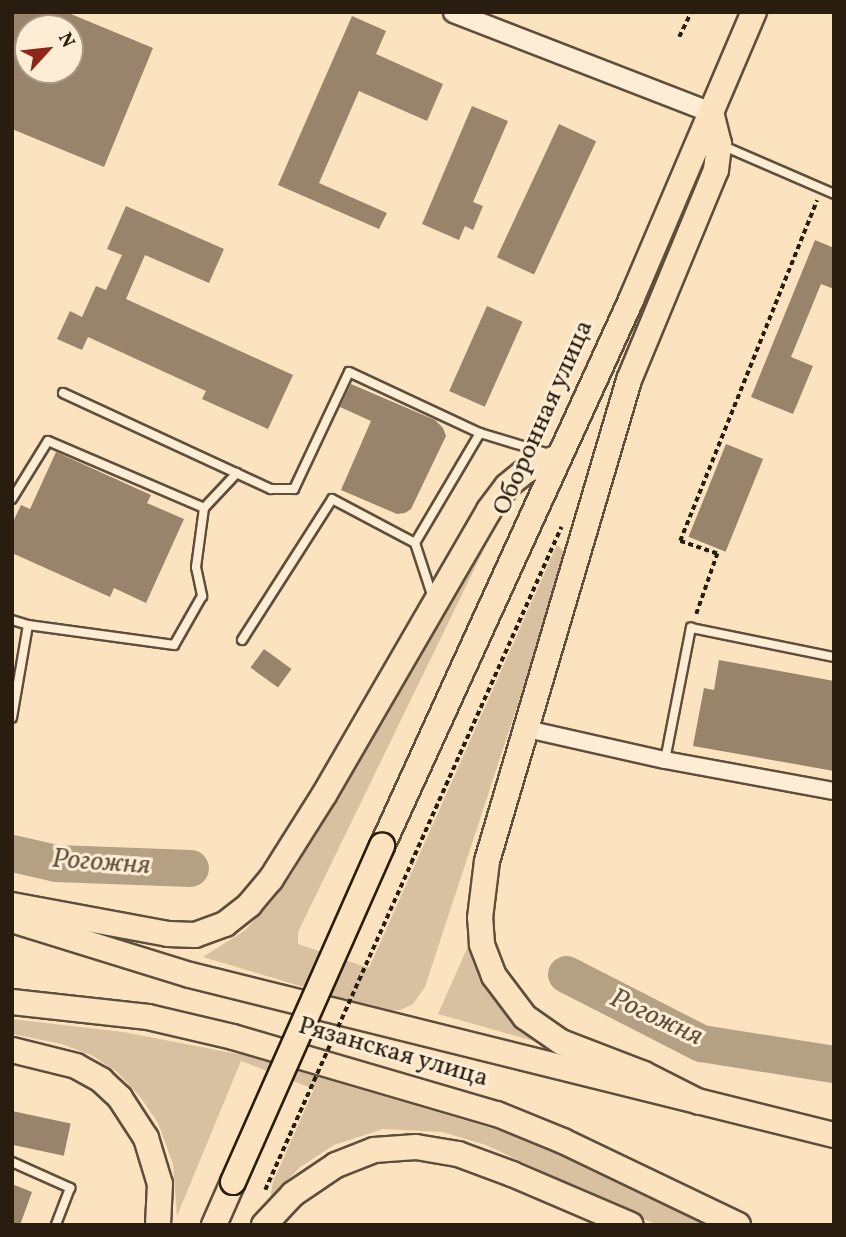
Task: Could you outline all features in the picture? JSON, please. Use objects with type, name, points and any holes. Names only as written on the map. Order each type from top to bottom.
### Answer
[{"type":"main road","name":"Оборонная улица","points":[[214,1225],[558,457],[710,140],[711,111],[754,12]]},
{"type":"main road","points":[[710,140],[716,170],[629,380],[487,861],[481,918],[482,944],[494,976],[512,1004],[542,1031],[561,1042],[644,1074],[699,1102],[834,1135]]},
{"type":"main road","points":[[571,432],[629,380],[631,300]]},
{"type":"main road","points":[[12,905],[168,934],[195,935],[225,924],[249,905],[271,879],[324,795],[434,602],[507,486],[527,470],[558,457]]},
{"type":"main road","name":"Рязанская улица","points":[[12,920],[190,975],[699,1102]]},
{"type":"main road","name":"Рязанская улица","points":[[12,1002],[148,1017],[233,1037],[497,1114],[563,1141],[738,1225]]},
{"type":"main road","points":[[12,1050],[76,1066],[101,1080],[120,1098],[146,1138],[160,1185],[158,1225]]},
{"type":"main road","points":[[264,1225],[293,1194],[336,1165],[374,1150],[416,1147],[458,1154],[631,1225]]},
{"type":"street","points":[[453,12],[711,111]]},
{"type":"street","points":[[527,729],[665,760],[834,790]]},
{"type":"lane","points":[[710,140],[834,194]]},
{"type":"lane","points":[[63,393],[271,489],[294,489],[349,372],[480,433],[558,457]]},
{"type":"lane","points":[[415,542],[480,433]]},
{"type":"lane","points":[[12,499],[48,441],[204,508]]},
{"type":"lane","points":[[12,620],[28,625],[174,645],[202,596],[196,567],[204,508],[237,473]]},
{"type":"lane","points":[[242,640],[332,499],[415,542],[434,602]]},
{"type":"lane","points":[[12,718],[28,625]]},
{"type":"lane","points":[[665,760],[691,628],[834,657]]},
{"type":"lane","points":[[12,1162],[70,1188],[56,1225]]},
{"type":"path","points":[[679,37],[691,12]]},
{"type":"path","points":[[691,628],[717,554],[680,541],[822,189]]},
{"type":"path","points":[[265,1190],[563,521]]},
{"type":"shaded area","points":[[487,543],[298,932],[298,944],[369,968],[557,545],[567,554],[425,987],[413,1004],[400,1010],[384,1011],[203,957],[244,931],[270,904],[291,876]]},
{"type":"shaded area","points":[[469,944],[490,990],[537,1042],[438,1014]]},
{"type":"shaded area","points":[[12,1019],[123,1032],[243,1055],[501,1131],[578,1160],[710,1225],[657,1225],[486,1145],[442,1132],[383,1129],[334,1145],[299,1168],[270,1199],[273,1182],[314,1089],[241,1061],[177,1216],[173,1164],[158,1123],[141,1098],[117,1072],[93,1056],[62,1044],[12,1034]]},
{"type":"building","points":[[12,12],[71,14],[14,14],[14,84],[84,84],[84,19],[153,48],[104,167],[12,129]]},
{"type":"building","points":[[352,16],[386,31],[376,54],[443,84],[427,121],[359,91],[319,183],[387,213],[379,229],[278,185]]},
{"type":"building","points":[[472,106],[508,121],[473,202],[483,206],[473,230],[465,226],[459,240],[422,224]]},
{"type":"building","points":[[559,124],[596,141],[534,275],[497,257]]},
{"type":"building","points":[[126,206],[224,249],[209,283],[145,255],[126,299],[293,375],[268,429],[202,399],[206,391],[88,337],[82,350],[57,339],[70,311],[82,317],[96,286],[106,290],[122,255],[107,249]]},
{"type":"building","points":[[815,240],[834,248],[834,289],[821,284],[791,357],[813,366],[793,414],[751,397]]},
{"type":"building","points":[[487,306],[523,322],[485,407],[449,391]]},
{"type":"building","points":[[351,384],[435,420],[443,428],[446,436],[411,509],[405,513],[397,514],[341,490],[371,421],[340,407]]},
{"type":"building","points":[[726,444],[763,459],[726,552],[689,537]]},
{"type":"building","points":[[56,452],[151,495],[147,503],[184,519],[146,603],[114,588],[110,597],[12,553],[12,524],[21,505],[30,509]]},
{"type":"building","points":[[264,649],[292,669],[278,688],[250,668]]},
{"type":"building","points":[[719,660],[834,681],[834,771],[693,746],[704,688],[714,690]]},
{"type":"building","points":[[12,1111],[71,1123],[64,1156],[12,1145]]},
{"type":"building","points":[[12,1184],[32,1192],[20,1225],[12,1225]]},
{"type":"waterway","name":"Рогожня","points":[[12,853],[56,863],[190,868]]},
{"type":"waterway","name":"Рогожня","points":[[566,974],[701,1043],[834,1064]]}]
